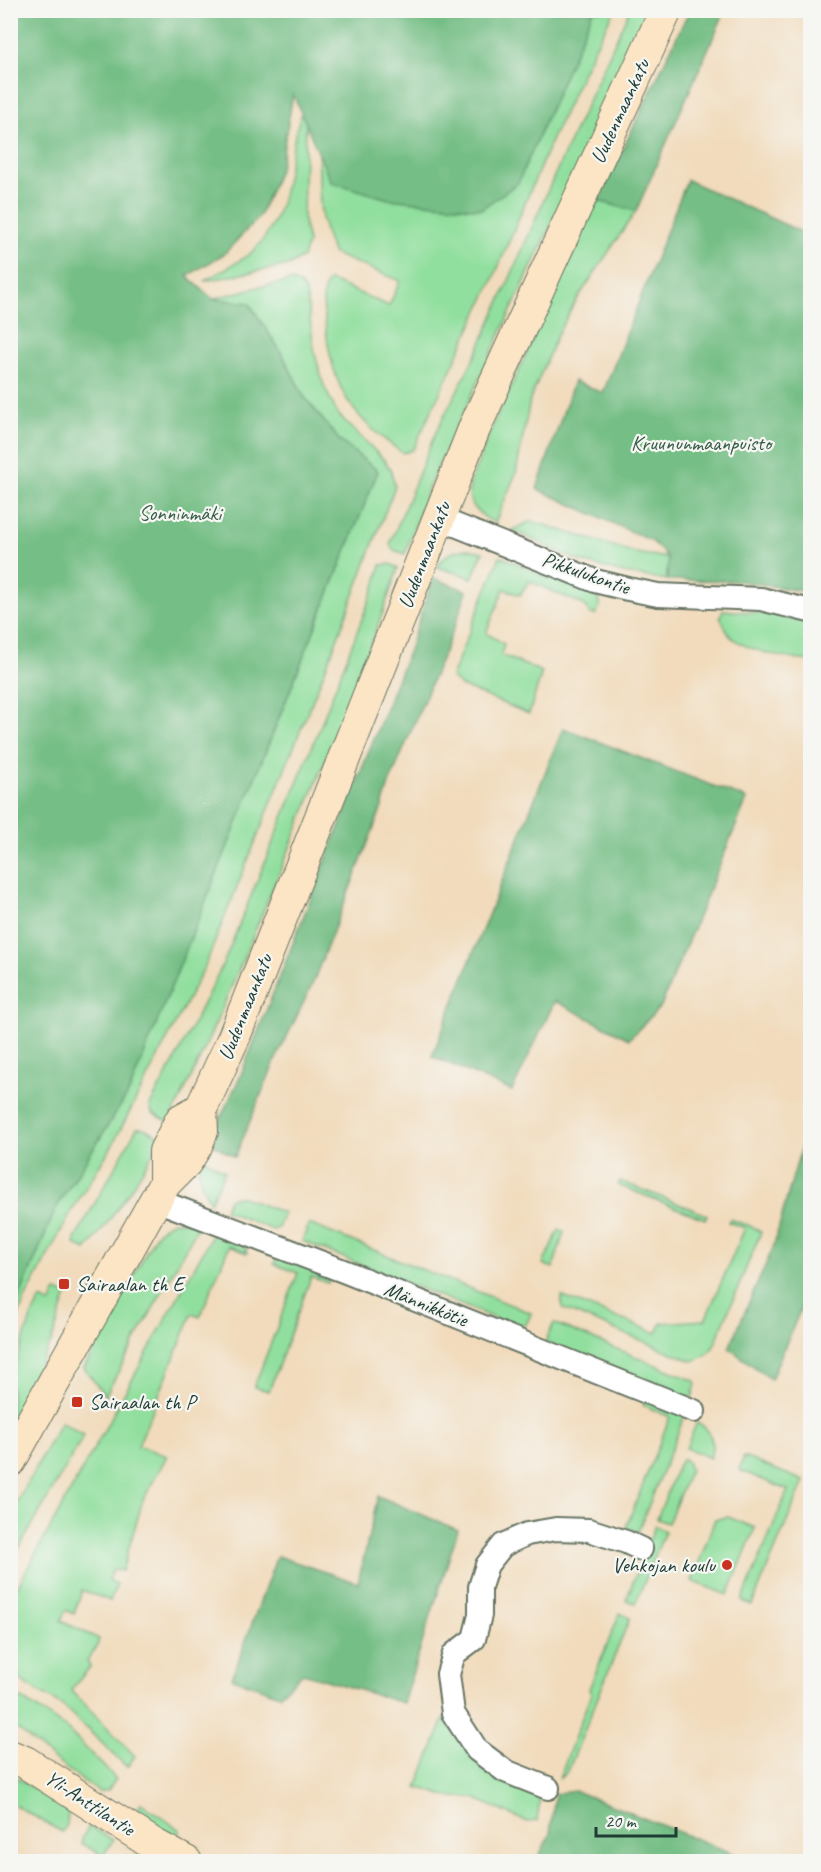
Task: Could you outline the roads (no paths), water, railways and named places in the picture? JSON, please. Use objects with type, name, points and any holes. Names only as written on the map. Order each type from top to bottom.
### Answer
[{"type":"main road","name":"Uudenmaankatu","points":[[10,1461],[161,1191],[165,1151],[181,1120],[201,1108],[238,1026],[474,429],[666,10]]},
{"type":"main road","name":"Yli-Anttilantie","points":[[15,1754],[153,1844],[186,1862]]},
{"type":"street","name":"Pikkulukontie","points":[[438,518],[595,581],[628,590],[658,595],[761,599],[810,611]]},
{"type":"street","name":"Männikkötie","points":[[161,1191],[346,1272],[694,1411]]},
{"type":"street","points":[[548,1788],[505,1771],[477,1750],[453,1713],[448,1674],[454,1654],[474,1639],[480,1615],[480,1587],[487,1565],[503,1545],[527,1534],[556,1529],[589,1530],[641,1549]]},
{"type":"place","name":"Sairaalan th E","points":[[64,1284]]},
{"type":"place","name":"Sairaalan th P","points":[[77,1402]]},
{"type":"place","name":"Vehkojan koulu","points":[[727,1565]]},
{"type":"park label","name":"Kruununmaanpuisto","points":[[701,443]]},
{"type":"park label","name":"Sonninmäki","points":[[180,513]]}]
